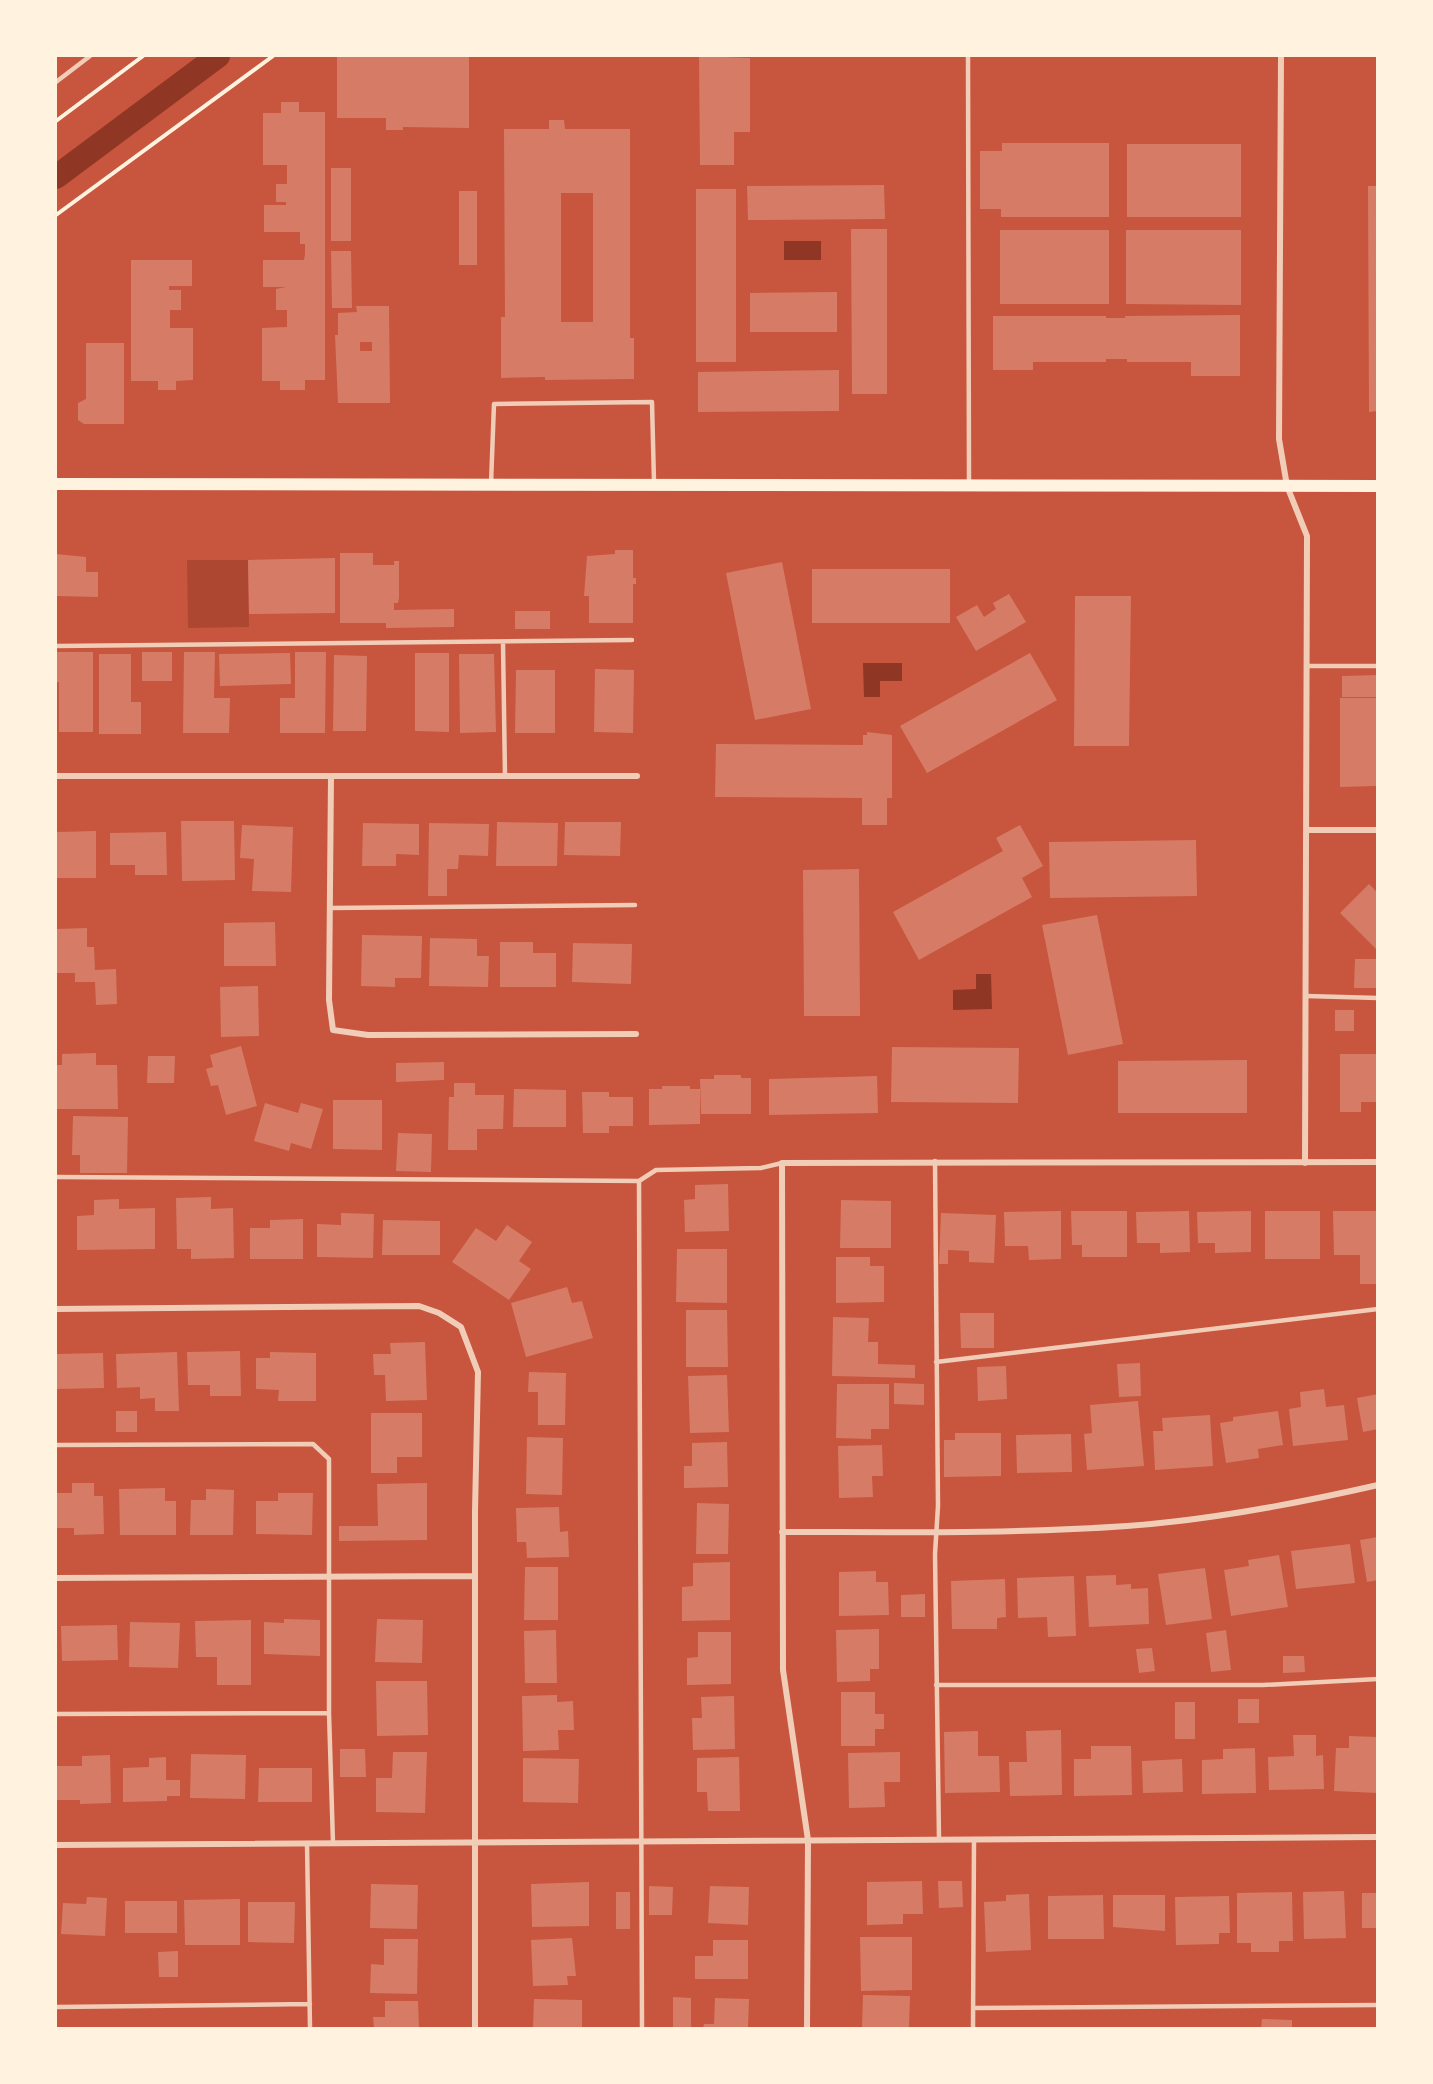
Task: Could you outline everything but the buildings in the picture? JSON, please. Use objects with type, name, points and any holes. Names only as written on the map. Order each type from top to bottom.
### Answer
[{"type":"main road","points":[[56,484],[1377,486]]},
{"type":"street","points":[[1281,56],[1279,439],[1287,486],[1307,536],[1305,1162]]},
{"type":"street","points":[[56,776],[637,776]]},
{"type":"street","points":[[331,776],[329,1000],[333,1030],[368,1035],[636,1034]]},
{"type":"street","points":[[1306,830],[1377,830]]},
{"type":"street","points":[[807,2028],[808,1840],[783,1670],[782,1163],[1377,1162]]},
{"type":"street","points":[[56,1309],[419,1306],[439,1312],[461,1327],[478,1372],[475,1576],[475,2028]]},
{"type":"street","points":[[782,1532],[1035,1530],[1163,1522],[1318,1499],[1377,1485]]},
{"type":"street","points":[[56,1578],[475,1576]]},
{"type":"street","points":[[56,1845],[1377,1837]]},
{"type":"lane","points":[[56,82],[90,56]]},
{"type":"lane","points":[[968,56],[969,486]]},
{"type":"lane","points":[[491,485],[494,404],[652,402],[654,485]]},
{"type":"lane","points":[[56,646],[632,640]]},
{"type":"lane","points":[[502,642],[505,776]]},
{"type":"lane","points":[[1307,666],[1377,666]]},
{"type":"lane","points":[[330,908],[635,905]]},
{"type":"lane","points":[[1306,996],[1377,998]]},
{"type":"lane","points":[[935,1161],[936,1685],[939,1839]]},
{"type":"lane","points":[[56,1177],[639,1181],[656,1170],[761,1168],[782,1163]]},
{"type":"lane","points":[[639,1181],[642,2028]]},
{"type":"lane","points":[[936,1362],[1377,1309]]},
{"type":"lane","points":[[56,1445],[313,1444],[328,1459],[329,1713],[333,1843]]},
{"type":"lane","points":[[936,1685],[1263,1685],[1377,1679]]},
{"type":"lane","points":[[56,1714],[329,1713]]},
{"type":"lane","points":[[973,2028],[975,1839]]},
{"type":"lane","points":[[307,1843],[309,2028]]},
{"type":"lane","points":[[56,2007],[310,2004]]},
{"type":"lane","points":[[974,2008],[1377,2006]]},
{"type":"path","points":[[56,121],[143,56]]},
{"type":"path","points":[[56,215],[273,56]]},
{"type":"shaded area","points":[[784,241],[821,241],[821,260],[784,260]]},
{"type":"shaded area","points":[[187,560],[248,560],[249,627],[188,628]]},
{"type":"shaded area","points":[[863,663],[902,663],[902,681],[880,681],[880,697],[864,697]]},
{"type":"shaded area","points":[[976,974],[991,974],[992,1009],[953,1010],[953,990],[976,989]]},
{"type":"waterway","points":[[56,177],[218,56]]}]
